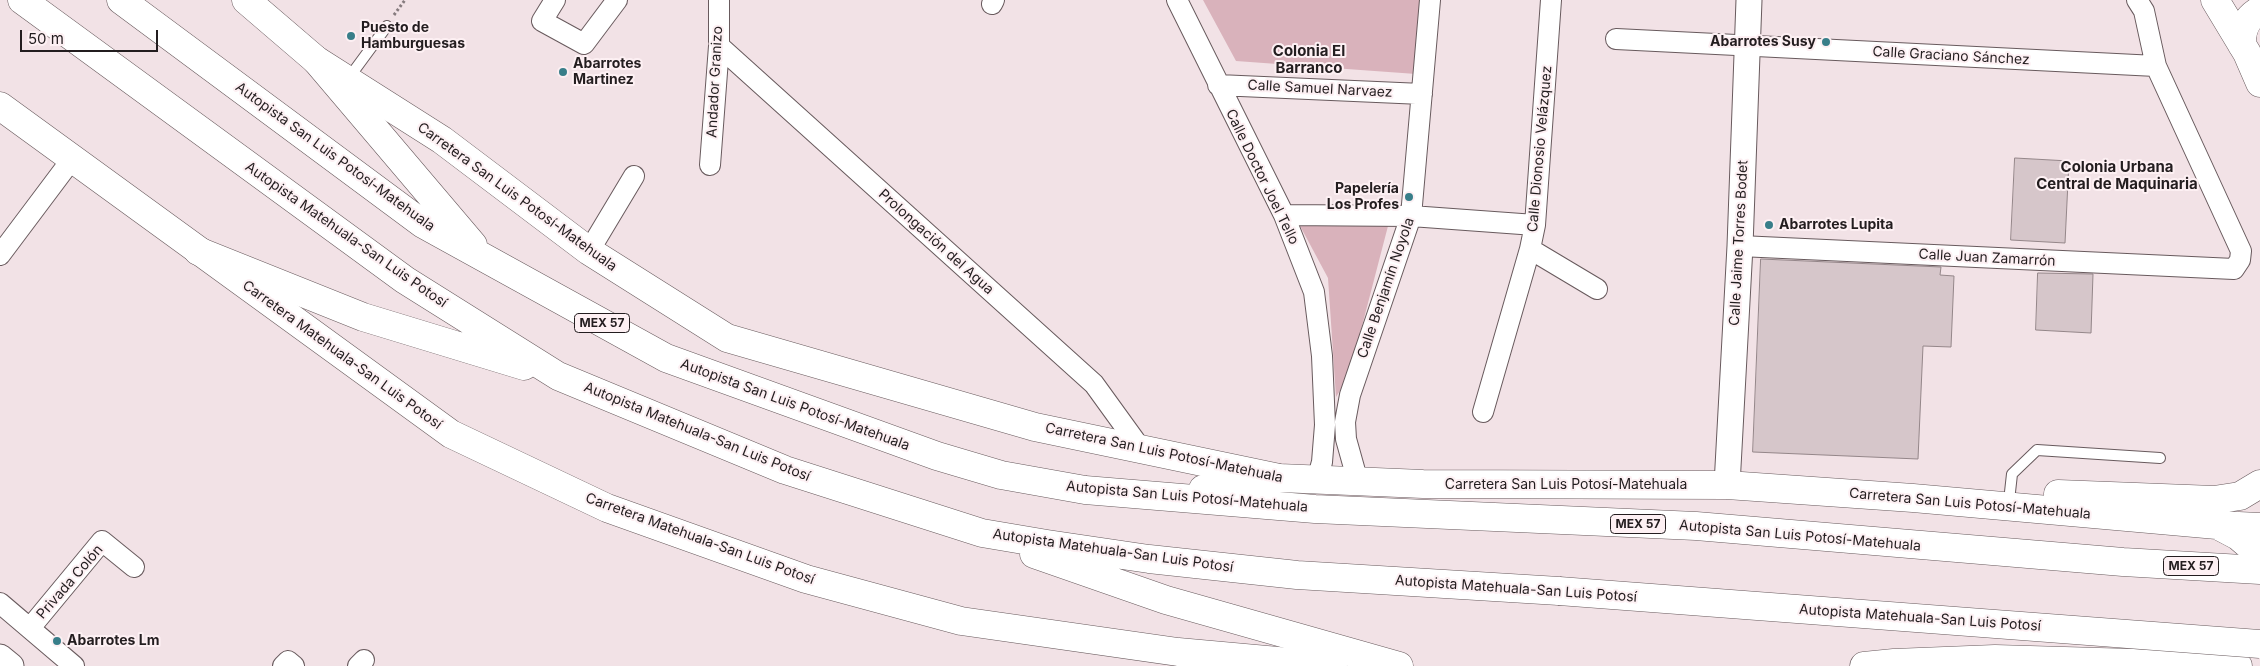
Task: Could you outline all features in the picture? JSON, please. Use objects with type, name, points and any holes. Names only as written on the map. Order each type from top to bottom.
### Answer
[{"type":"main road","name":"Autopista Matehuala-San Luis Potosí","points":[[22,0],[405,280],[558,376],[785,470],[982,533],[1149,559],[1297,575],[1558,591],[2260,644]]},
{"type":"main road","name":"Autopista San Luis Potosí-Matehuala","points":[[121,0],[423,224],[666,358],[856,428],[937,456],[1001,475],[1085,490],[1315,510],[1696,526],[2123,562],[2260,570]]},
{"type":"main road","name":"Carretera San Luis Potosí-Matehuala","points":[[246,0],[316,60],[442,140],[588,252],[726,338],[1035,427],[1279,478],[1358,482],[1727,486],[1913,498],[2217,525],[2260,527]]},
{"type":"main road","points":[[2215,0],[2250,53]]},
{"type":"main road","points":[[2260,10],[2250,17],[2244,26],[2242,35],[2260,83]]},
{"type":"main road","points":[[316,60],[484,257]]},
{"type":"main road","name":"Carretera Matehuala-San Luis Potosí","points":[[0,106],[451,434],[607,508],[806,580],[961,620],[1178,652],[1333,666]]},
{"type":"main road","points":[[198,251],[363,317],[558,376]]},
{"type":"main road","points":[[1153,496],[1279,478]]},
{"type":"main road","points":[[1913,498],[2010,492],[2214,500],[2240,496],[2260,484]]},
{"type":"main road","points":[[2217,525],[2238,536],[2260,555]]},
{"type":"main road","points":[[982,533],[1057,563],[1166,600],[1399,666]]},
{"type":"main road","points":[[2211,664],[2232,655],[2253,641],[2260,632]]},
{"type":"main road","points":[[2051,660],[2086,666]]},
{"type":"main road","points":[[1864,666],[1894,663],[2051,660],[2238,666]]},
{"type":"street","points":[[555,0],[542,21],[584,44],[617,0]]},
{"type":"street","name":"Andador Granizo","points":[[710,165],[719,46],[720,0]]},
{"type":"street","name":"Calle Doctor Joel Tello","points":[[1177,0],[1284,215],[1314,292],[1322,356],[1324,444],[1317,480]]},
{"type":"street","name":"Calle Benjamín Noyola","points":[[1358,482],[1346,439],[1345,422],[1350,395],[1411,216],[1430,0]]},
{"type":"street","name":"Calle Dionosio Velázquez","points":[[1483,412],[1530,249],[1535,225],[1552,0]]},
{"type":"street","name":"Calle Jaime Torres Bodet","points":[[1727,486],[1740,246],[1749,0]]},
{"type":"street","points":[[2137,0],[2144,11],[2156,66]]},
{"type":"street","name":"Calle Graciano Sánchez","points":[[1616,39],[2156,66]]},
{"type":"street","name":"Prolongación del Agua","points":[[719,46],[1094,384],[1141,449]]},
{"type":"street","name":"Calle Juan Zamarrón","points":[[1740,246],[2234,270],[2240,260],[2241,251],[2156,66]]},
{"type":"street","name":"Calle Samuel Narvaez","points":[[1218,84],[1422,94]]},
{"type":"street","points":[[0,255],[72,159]]},
{"type":"street","points":[[588,252],[634,176]]},
{"type":"street","points":[[1284,215],[1411,216],[1535,225]]},
{"type":"street","points":[[1530,249],[1597,289]]},
{"type":"street","name":"Privada Colón","points":[[30,628],[102,541],[134,567]]},
{"type":"street","points":[[0,603],[74,666]]},
{"type":"street","points":[[0,657],[11,666]]},
{"type":"street","points":[[283,666],[288,661],[294,666]]},
{"type":"lane","points":[[347,80],[387,26]]},
{"type":"lane","points":[[2010,492],[2012,474],[2036,450],[2160,458]]},
{"type":"path","points":[[387,26],[405,0]]},
{"type":"shaded area","points":[[1203,0],[1420,0],[1416,74],[1236,61]]},
{"type":"shaded area","points":[[1298,222],[1388,226],[1349,376],[1336,397],[1328,278]]},
{"type":"building","points":[[2015,158],[2069,161],[2065,243],[2011,240]]},
{"type":"building","points":[[1761,259],[1941,267],[1940,275],[1954,276],[1951,347],[1923,346],[1918,459],[1753,452]]},
{"type":"building","points":[[2038,273],[2093,274],[2091,333],[2036,330]]},
{"type":"place","name":"Puesto de Hamburguesas","points":[[351,36]]},
{"type":"place","name":"Abarrotes Susy","points":[[1826,42]]},
{"type":"place","name":"Abarrotes Martinez","points":[[563,72]]},
{"type":"place","name":"Papelería Los Profes","points":[[1409,197]]},
{"type":"place","name":"Abarrotes Lupita","points":[[1769,225]]},
{"type":"place","name":"Abarrotes Lm","points":[[57,641]]},
{"type":"district","name":"Colonia El Barranco","points":[[1309,60]]},
{"type":"district","name":"Colonia Urbana Central de Maquinaria","points":[[2117,176]]}]
